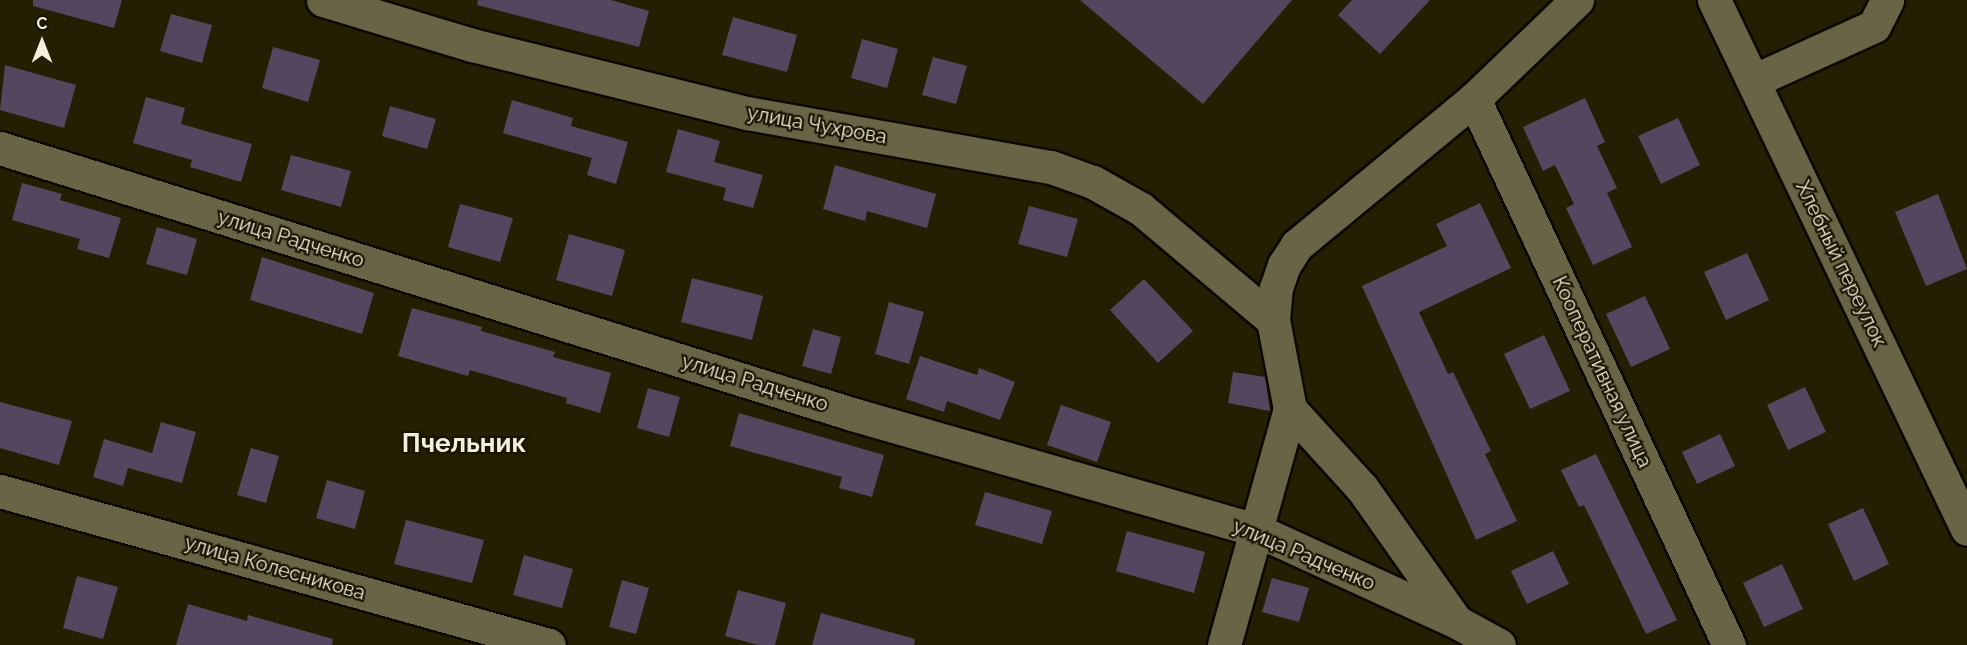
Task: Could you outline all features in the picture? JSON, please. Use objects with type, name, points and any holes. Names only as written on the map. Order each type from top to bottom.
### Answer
[{"type":"street","name":"улица Чухрова","points":[[323,0],[472,45],[747,113],[1051,167],[1093,182],[1141,209],[1273,320]]},
{"type":"street","points":[[1224,645],[1290,409],[1273,320],[1276,288],[1297,245],[1474,99],[1577,0]]},
{"type":"street","name":"Хлебный переулок","points":[[1714,0],[1967,529]]},
{"type":"street","points":[[1753,81],[1874,26],[1887,0]]},
{"type":"street","name":"Кооперативная улица","points":[[1474,99],[1730,645]]},
{"type":"street","name":"улица Радченко","points":[[0,148],[843,411],[1256,530],[1455,621],[1499,645]]},
{"type":"street","points":[[1290,409],[1362,488],[1455,621]]},
{"type":"street","name":"улица Колесникова","points":[[0,491],[549,645]]},
{"type":"building","points":[[33,0],[122,0],[114,28],[33,6]]},
{"type":"building","points":[[478,0],[611,0],[649,11],[639,47],[477,5]]},
{"type":"building","points":[[1080,0],[1292,0],[1203,104]]},
{"type":"building","points":[[1352,0],[1430,0],[1380,54],[1338,15]]},
{"type":"building","points":[[171,14],[212,25],[202,63],[160,51]]},
{"type":"building","points":[[733,17],[797,35],[787,72],[722,55]]},
{"type":"building","points":[[862,39],[898,49],[887,88],[851,78]]},
{"type":"building","points":[[273,47],[320,60],[308,102],[262,88]]},
{"type":"building","points":[[933,57],[967,66],[956,104],[922,95]]},
{"type":"building","points":[[5,65],[76,85],[64,128],[0,110]]},
{"type":"building","points":[[146,97],[185,108],[181,124],[252,144],[241,182],[190,167],[192,160],[133,143]]},
{"type":"building","points":[[1585,98],[1605,142],[1597,146],[1617,188],[1607,193],[1632,247],[1593,265],[1566,208],[1574,204],[1555,165],[1543,171],[1523,127]]},
{"type":"building","points":[[512,100],[573,118],[571,126],[628,142],[616,184],[587,175],[592,158],[503,133]]},
{"type":"building","points":[[390,106],[436,119],[427,149],[382,136]]},
{"type":"building","points":[[1678,118],[1700,165],[1661,184],[1638,136]]},
{"type":"building","points":[[678,129],[720,141],[714,162],[763,175],[753,208],[723,200],[726,188],[666,172]]},
{"type":"building","points":[[291,155],[351,171],[341,207],[281,190]]},
{"type":"building","points":[[835,165],[936,194],[927,228],[867,211],[865,221],[823,209]]},
{"type":"building","points":[[22,183],[62,194],[60,200],[121,218],[109,258],[77,249],[80,239],[12,220]]},
{"type":"building","points":[[1938,194],[1967,269],[1926,286],[1895,212]]},
{"type":"building","points":[[1480,203],[1511,268],[1419,312],[1448,374],[1453,372],[1491,451],[1485,454],[1517,521],[1476,540],[1362,286],[1447,246],[1436,224]]},
{"type":"building","points":[[460,204],[513,218],[500,262],[448,247]]},
{"type":"building","points":[[1029,206],[1078,219],[1067,257],[1018,244]]},
{"type":"building","points":[[157,227],[197,239],[187,275],[146,264]]},
{"type":"building","points":[[569,234],[625,250],[612,296],[556,280]]},
{"type":"building","points":[[1747,253],[1769,300],[1726,320],[1704,272]]},
{"type":"building","points":[[262,257],[374,293],[362,334],[250,300]]},
{"type":"building","points":[[692,278],[763,296],[752,340],[681,322]]},
{"type":"building","points":[[1144,279],[1193,331],[1158,363],[1110,310]]},
{"type":"building","points":[[1645,296],[1670,349],[1631,367],[1606,314]]},
{"type":"building","points":[[889,302],[924,312],[909,364],[875,354]]},
{"type":"building","points":[[412,308],[482,327],[481,331],[555,352],[553,357],[611,373],[600,413],[566,403],[567,398],[470,370],[468,376],[398,356]]},
{"type":"building","points":[[813,329],[841,337],[831,374],[802,366]]},
{"type":"building","points":[[1544,335],[1570,391],[1530,409],[1504,354]]},
{"type":"building","points":[[920,356],[977,375],[979,368],[1015,382],[1000,420],[947,401],[944,412],[906,399]]},
{"type":"building","points":[[1233,372],[1265,377],[1270,411],[1228,403]]},
{"type":"building","points":[[1805,387],[1826,432],[1788,450],[1767,405]]},
{"type":"building","points":[[648,388],[680,397],[669,437],[637,428]]},
{"type":"building","points":[[0,402],[72,421],[59,465],[0,448]]},
{"type":"building","points":[[1061,405],[1111,422],[1097,462],[1047,445]]},
{"type":"building","points":[[739,413],[884,455],[872,497],[839,488],[842,477],[730,446]]},
{"type":"building","points":[[161,422],[196,432],[182,483],[128,468],[123,486],[93,477],[104,439],[152,453]]},
{"type":"building","points":[[1720,434],[1735,466],[1697,484],[1682,452]]},
{"type":"building","points":[[251,448],[279,456],[266,503],[237,495]]},
{"type":"building","points":[[1596,454],[1677,620],[1646,634],[1584,505],[1579,507],[1561,470]]},
{"type":"building","points":[[327,480],[365,491],[355,529],[316,518]]},
{"type":"building","points":[[985,492],[1052,511],[1042,544],[975,525]]},
{"type":"building","points":[[1863,508],[1889,564],[1854,581],[1828,524]]},
{"type":"building","points":[[406,520],[484,540],[472,583],[394,564]]},
{"type":"building","points":[[1127,531],[1205,552],[1194,593],[1116,571]]},
{"type":"building","points":[[1553,551],[1569,584],[1527,604],[1511,571]]},
{"type":"building","points":[[524,555],[573,569],[562,608],[513,595]]},
{"type":"building","points":[[1782,564],[1803,609],[1764,627],[1743,583]]},
{"type":"building","points":[[77,576],[118,587],[103,639],[63,628]]},
{"type":"building","points":[[1272,578],[1309,588],[1299,622],[1262,612]]},
{"type":"building","points":[[622,580],[649,588],[636,634],[609,627]]},
{"type":"building","points":[[738,590],[786,603],[775,645],[758,645],[725,636]]},
{"type":"building","points":[[188,604],[247,621],[248,615],[333,639],[332,645],[176,645]]},
{"type":"building","points":[[821,613],[915,639],[914,645],[812,645]]},
{"type":"district","name":"Пчельник","points":[[464,444]]}]
